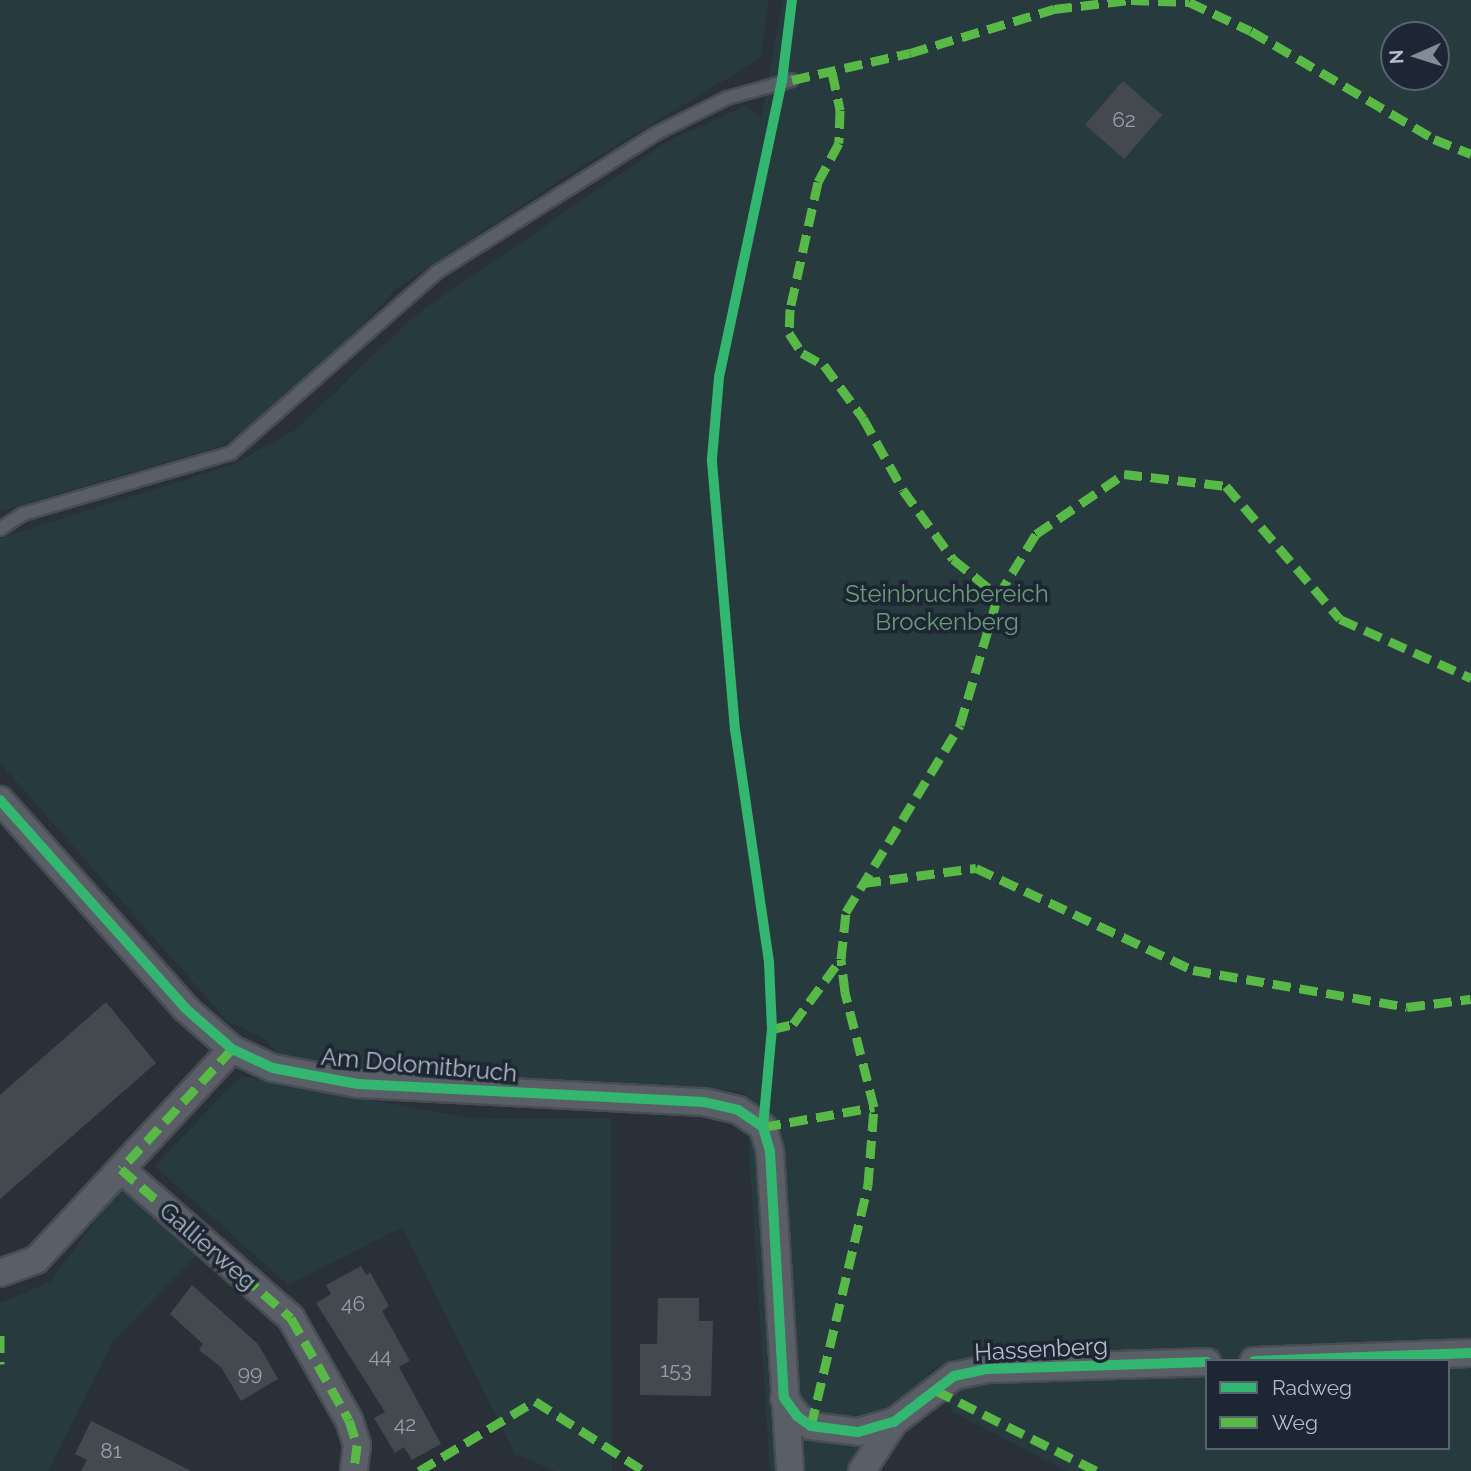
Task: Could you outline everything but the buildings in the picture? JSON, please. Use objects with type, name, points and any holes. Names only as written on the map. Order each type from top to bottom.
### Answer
[{"type":"street","name":"Am Dolomitbruch","points":[[0,800],[185,1007],[232,1049],[273,1068],[358,1084],[704,1102],[738,1110],[763,1127],[770,1151],[790,1471]]},
{"type":"street","points":[[0,1273],[36,1260],[232,1049]]},
{"type":"street","name":"Gallierweg","points":[[121,1169],[291,1318],[349,1420],[357,1445],[354,1471]]},
{"type":"street","points":[[1308,1359],[1471,1353]]},
{"type":"street","name":"Hassenberg","points":[[894,1422],[954,1376],[988,1369],[1205,1362]]},
{"type":"street","points":[[784,1398],[797,1416],[811,1426],[858,1432],[894,1422]]},
{"type":"street","points":[[862,1471],[894,1422]]},
{"type":"lane","points":[[0,529],[23,514],[231,453],[437,272],[657,133],[727,99],[792,80]]},
{"type":"green space","points":[[0,0],[769,0],[761,58],[572,172],[396,289],[302,388],[221,446],[0,511]]},
{"type":"green space","name":"Steinbruchbereich Brockenberg","points":[[783,0],[1471,0],[1471,1471],[1067,1471],[951,1411],[942,1365],[930,1371],[849,1471],[770,1471],[745,1091],[366,1077],[280,1056],[265,1039],[227,1021],[0,763],[0,538],[232,465],[297,429],[413,317],[665,143],[745,106],[761,118]]},
{"type":"green space","points":[[241,1076],[469,1118],[611,1119],[612,1471],[555,1471],[515,1454],[402,1227],[288,1285],[155,1166]]},
{"type":"green space","points":[[122,1185],[197,1255],[113,1341],[48,1471],[0,1471],[0,1303],[50,1282]]},
{"type":"marked path","points":[[792,80],[910,53],[1054,9],[1131,0],[1189,2],[1251,31],[1434,139],[1471,154]]},
{"type":"marked path","points":[[832,72],[840,110],[839,143],[818,182],[790,309],[789,333],[802,353],[824,365],[863,418],[903,490],[953,559],[998,596]]},
{"type":"marked path","points":[[811,1426],[868,1185],[874,1107],[845,992],[841,959],[846,912],[960,725],[998,596],[1036,534],[1124,474],[1226,486],[1340,619],[1471,678]]},
{"type":"marked path","points":[[863,883],[976,868],[1193,970],[1407,1007],[1471,999]]},
{"type":"marked path","points":[[772,1029],[793,1024],[841,959]]},
{"type":"marked path","points":[[232,1049],[121,1169],[291,1318],[349,1420],[357,1445],[354,1471]]},
{"type":"marked path","points":[[764,1120],[763,1127],[874,1107]]},
{"type":"marked path","points":[[0,1335],[0,1364]]},
{"type":"marked path","points":[[935,1390],[1097,1471]]},
{"type":"marked path","points":[[419,1471],[535,1401],[644,1471]]},
{"type":"cycle path","points":[[763,1127],[772,1029],[769,962],[735,730],[712,459],[719,377],[782,81],[792,0]]},
{"type":"cycle path","points":[[0,800],[185,1008],[232,1049],[273,1068],[358,1084],[704,1102],[738,1110],[763,1127],[770,1151],[784,1398],[797,1416],[811,1426],[858,1432],[894,1422],[954,1376],[988,1369],[1205,1362]]},
{"type":"cycle path","points":[[1308,1359],[1471,1353]]}]
